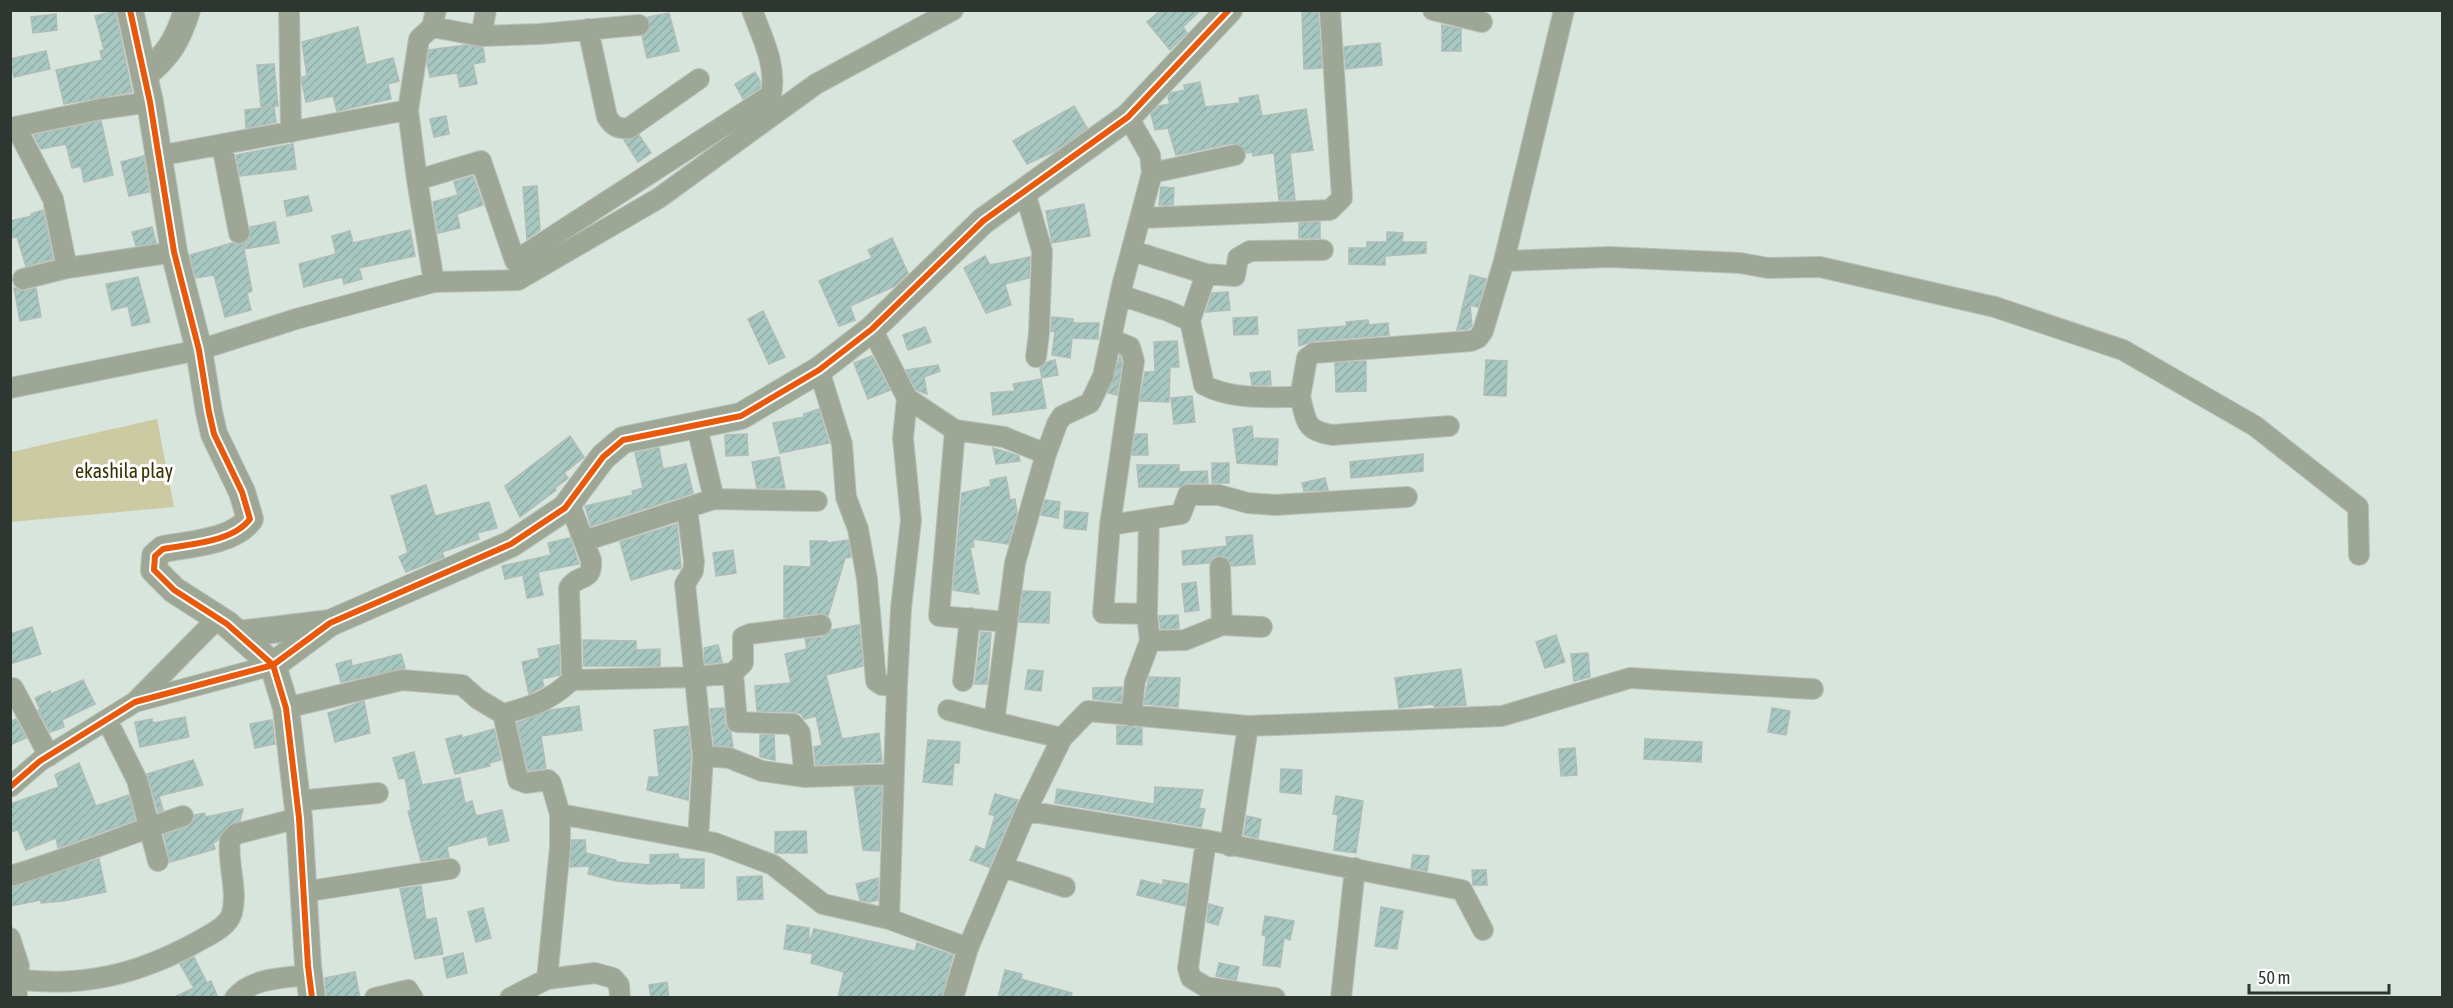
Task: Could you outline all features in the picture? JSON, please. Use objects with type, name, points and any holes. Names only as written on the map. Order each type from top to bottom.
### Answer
[{"type":"street","points":[[130,10],[150,102],[174,252],[199,350],[214,434],[242,492],[250,519],[243,528],[232,534],[164,549],[155,556],[154,570],[174,590],[238,633],[273,665],[286,708],[298,810],[311,986],[258,982],[245,988],[235,998]]},
{"type":"street","points":[[144,75],[165,58],[182,28],[187,10]]},
{"type":"street","points":[[290,10],[291,132]]},
{"type":"street","points":[[481,36],[486,10]]},
{"type":"street","points":[[417,180],[481,161],[515,261],[771,95],[774,80],[765,40],[752,10]]},
{"type":"street","points":[[10,388],[199,350],[307,316],[434,282],[518,280],[659,198],[816,84],[953,10]]},
{"type":"street","points":[[135,702],[273,665],[330,623],[511,544],[565,508],[603,457],[623,440],[696,423],[741,416],[819,369],[872,329],[983,221],[1128,117],[1229,10]]},
{"type":"street","points":[[1142,218],[1330,210],[1338,205],[1342,198],[1330,10]]},
{"type":"street","points":[[1433,10],[1482,22]]},
{"type":"street","points":[[1449,426],[1332,435],[1315,432],[1307,424],[1300,397],[1307,358],[1314,354],[1471,341],[1478,338],[1483,331],[1504,261],[1564,10]]},
{"type":"street","points":[[434,282],[408,110],[419,39],[434,19],[481,36],[639,25]]},
{"type":"street","points":[[588,29],[607,117],[612,125],[620,129],[628,128],[699,79]]},
{"type":"street","points":[[67,268],[53,199],[13,127],[101,109],[150,102]]},
{"type":"street","points":[[158,156],[408,110]]},
{"type":"street","points":[[994,722],[1015,563],[1046,454],[1062,416],[1090,403],[1103,376],[1113,340],[1120,295],[1152,173],[1150,155],[1128,117]]},
{"type":"street","points":[[222,145],[239,233]]},
{"type":"street","points":[[1152,173],[1235,155]]},
{"type":"street","points":[[1025,192],[1042,251],[1040,333],[1036,357]]},
{"type":"street","points":[[1133,251],[1206,274],[1235,276],[1238,258],[1250,251],[1323,250]]},
{"type":"street","points":[[23,279],[67,268],[174,252]]},
{"type":"street","points":[[1504,261],[1610,256],[1740,263],[1768,268],[1820,267],[1995,307],[2123,350],[2254,426],[2358,507],[2360,555]]},
{"type":"street","points":[[1206,274],[1190,321],[1204,385],[1212,390],[1266,398],[1300,397]]},
{"type":"street","points":[[1120,295],[1168,310],[1190,321]]},
{"type":"street","points":[[872,329],[907,398],[955,430],[1004,437],[1046,454]]},
{"type":"street","points":[[1113,340],[1130,347],[1134,361],[1110,525],[1103,613],[1147,614]]},
{"type":"street","points":[[819,369],[842,444],[846,496],[858,529],[867,579],[876,681],[882,685],[897,686]]},
{"type":"street","points":[[890,919],[901,608],[911,520],[903,438],[907,398]]},
{"type":"street","points":[[696,423],[714,499]]},
{"type":"street","points":[[955,430],[939,616],[1006,622]]},
{"type":"street","points":[[1110,525],[1181,514],[1188,495],[1219,495],[1248,503],[1275,505],[1407,497]]},
{"type":"street","points":[[584,541],[714,499],[817,501]]},
{"type":"street","points":[[569,502],[592,570],[588,575],[572,582],[569,588],[572,680]]},
{"type":"street","points":[[687,508],[694,562],[693,571],[685,584],[703,756],[698,840]]},
{"type":"street","points":[[1131,716],[1135,681],[1150,641],[1147,614],[1149,520]]},
{"type":"street","points":[[1220,567],[1222,625]]},
{"type":"street","points":[[10,787],[50,756],[135,702],[218,618]]},
{"type":"street","points":[[963,681],[970,618]]},
{"type":"street","points":[[238,633],[330,623]]},
{"type":"street","points":[[286,708],[402,680],[462,685],[478,699],[503,714],[537,705],[554,696],[572,680],[695,677],[733,673],[743,663],[741,644],[743,637],[750,634],[821,625]]},
{"type":"street","points":[[1150,641],[1185,640],[1222,625],[1262,627]]},
{"type":"street","points":[[733,673],[737,722],[793,724],[800,733],[805,777]]},
{"type":"street","points":[[953,998],[968,948],[1026,811],[1062,738],[1088,711],[1248,726],[1502,716],[1630,678],[1813,689]]},
{"type":"street","points":[[13,688],[50,756]]},
{"type":"street","points":[[948,710],[1062,738]]},
{"type":"street","points":[[503,714],[518,780],[526,783],[548,780],[551,783],[560,814],[560,847],[547,979]]},
{"type":"street","points":[[107,720],[137,780],[158,861]]},
{"type":"street","points":[[1230,846],[1248,726]]},
{"type":"street","points":[[703,756],[729,758],[762,771],[805,777],[894,774]]},
{"type":"street","points":[[10,938],[18,966],[16,988],[142,969],[208,936],[227,922],[232,914],[230,840],[236,834],[298,810],[378,793]]},
{"type":"street","points":[[1026,811],[1206,840],[1462,890],[1483,930]]},
{"type":"street","points":[[560,814],[716,843],[773,866],[823,904],[890,919],[968,948]]},
{"type":"street","points":[[10,876],[61,862],[183,816]]},
{"type":"street","points":[[1206,840],[1188,968],[1191,978],[1206,987],[1275,998]]},
{"type":"street","points":[[1003,867],[1065,887]]},
{"type":"street","points":[[1341,998],[1355,868]]},
{"type":"street","points":[[303,892],[450,869]]},
{"type":"street","points":[[510,998],[547,979],[595,973],[614,978],[619,985],[620,998]]},
{"type":"street","points":[[375,998],[408,990],[413,998]]},
{"type":"green space","name":"ekashila play","points":[[157,419],[174,507],[11,522],[11,452]]},
{"type":"building","points":[[1161,10],[1201,10],[1183,27],[1187,33],[1170,50],[1147,22]]},
{"type":"building","points":[[1302,10],[1318,10],[1322,68],[1304,69]]},
{"type":"building","points":[[115,11],[132,92],[64,104],[56,70],[102,60],[100,51],[104,50],[95,16]]},
{"type":"building","points":[[669,13],[679,51],[647,58],[642,36],[650,29],[648,17]]},
{"type":"building","points":[[56,14],[57,30],[33,33],[31,17]]},
{"type":"building","points":[[1442,25],[1461,29],[1461,51],[1442,51]]},
{"type":"building","points":[[358,27],[366,65],[393,58],[399,81],[388,84],[391,99],[337,111],[333,96],[306,102],[302,77],[307,76],[302,42]]},
{"type":"building","points":[[1380,43],[1382,65],[1346,69],[1344,47]]},
{"type":"building","points":[[466,45],[483,48],[485,62],[473,64],[477,84],[460,87],[457,73],[430,77],[427,63],[429,50]]},
{"type":"building","points":[[46,51],[50,69],[14,77],[10,59]]},
{"type":"building","points":[[274,64],[278,106],[261,107],[257,65]]},
{"type":"building","points":[[755,72],[760,81],[760,88],[743,99],[735,84]]},
{"type":"building","points":[[1200,82],[1205,107],[1240,103],[1239,98],[1258,95],[1262,116],[1306,109],[1313,150],[1290,153],[1295,200],[1279,200],[1274,153],[1253,156],[1252,152],[1247,153],[1243,147],[1233,143],[1176,155],[1168,128],[1155,130],[1151,114],[1159,106],[1170,104],[1168,97],[1171,93],[1185,90],[1184,85]]},
{"type":"building","points":[[1074,106],[1087,128],[1055,151],[1027,164],[1013,141]]},
{"type":"building","points":[[274,107],[276,122],[246,128],[245,110]]},
{"type":"building","points":[[446,116],[449,134],[434,137],[430,119]]},
{"type":"building","points":[[101,121],[113,175],[84,182],[81,166],[72,168],[66,144],[41,149],[34,135]]},
{"type":"building","points":[[639,135],[651,153],[638,162],[624,140]]},
{"type":"building","points":[[293,144],[296,169],[240,176],[236,155]]},
{"type":"building","points":[[144,156],[149,192],[129,196],[121,162]]},
{"type":"building","points":[[473,176],[483,205],[457,214],[460,228],[438,233],[433,202],[458,195],[454,182]]},
{"type":"building","points":[[537,186],[540,230],[527,239],[523,187]]},
{"type":"building","points":[[1161,187],[1174,188],[1173,205],[1159,205]]},
{"type":"building","points":[[308,196],[312,211],[287,216],[284,201]]},
{"type":"building","points":[[1084,204],[1090,236],[1052,243],[1046,211]]},
{"type":"building","points":[[43,210],[53,259],[26,266],[17,237],[10,238],[10,221],[32,216],[31,214]]},
{"type":"building","points":[[275,222],[279,243],[245,249],[244,243],[250,236],[250,227]]},
{"type":"building","points":[[1320,222],[1320,238],[1299,238],[1299,223]]},
{"type":"building","points":[[152,227],[156,243],[136,246],[132,232]]},
{"type":"building","points":[[410,230],[415,256],[359,268],[362,279],[344,284],[342,277],[304,287],[299,264],[336,254],[332,236],[350,231],[353,243]]},
{"type":"building","points":[[1387,232],[1403,233],[1402,242],[1426,242],[1426,253],[1385,256],[1385,265],[1349,264],[1349,248],[1367,248],[1367,242],[1387,242]]},
{"type":"building","points":[[892,238],[908,273],[895,286],[850,306],[855,320],[839,326],[819,281],[872,258],[868,250]]},
{"type":"building","points":[[232,243],[243,244],[252,291],[247,293],[251,310],[225,317],[214,275],[196,278],[190,255]]},
{"type":"building","points":[[985,256],[990,265],[1030,257],[1029,278],[1005,284],[1011,305],[986,313],[964,268]]},
{"type":"building","points":[[1470,275],[1486,279],[1478,307],[1470,305],[1472,326],[1468,329],[1457,330]]},
{"type":"building","points":[[138,277],[150,322],[132,326],[128,306],[112,310],[106,284]]},
{"type":"building","points":[[14,288],[25,291],[36,288],[41,317],[20,321]]},
{"type":"building","points":[[1228,292],[1230,310],[1206,312],[1212,293]]},
{"type":"building","points":[[763,311],[785,357],[769,364],[748,319]]},
{"type":"building","points":[[1052,317],[1073,319],[1073,323],[1099,323],[1098,339],[1072,338],[1070,358],[1052,355],[1055,332],[1051,331]]},
{"type":"building","points":[[1257,317],[1258,334],[1234,335],[1233,318]]},
{"type":"building","points":[[1368,320],[1369,325],[1388,323],[1389,335],[1313,341],[1299,346],[1298,330],[1347,326],[1346,322]]},
{"type":"building","points":[[925,327],[931,342],[908,350],[903,335]]},
{"type":"building","points":[[1177,341],[1179,367],[1170,367],[1169,402],[1140,401],[1145,372],[1155,372],[1154,342]]},
{"type":"building","points":[[872,356],[890,390],[868,399],[854,363]]},
{"type":"building","points":[[1120,356],[1122,362],[1117,395],[1108,393]]},
{"type":"building","points":[[1055,360],[1058,375],[1042,378],[1040,368],[1047,362]]},
{"type":"building","points":[[1486,360],[1507,361],[1506,396],[1484,395]]},
{"type":"building","points":[[1366,361],[1366,391],[1336,392],[1335,363]]},
{"type":"building","points":[[938,365],[940,371],[924,377],[927,394],[916,390],[906,370]]},
{"type":"building","points":[[1270,371],[1271,385],[1252,385],[1250,373]]},
{"type":"building","points":[[1041,379],[1046,408],[993,415],[991,393],[1015,391],[1013,384]]},
{"type":"building","points":[[1192,396],[1195,422],[1174,424],[1171,398]]},
{"type":"building","points":[[819,409],[829,443],[780,453],[773,423],[804,417],[804,414]]},
{"type":"building","points":[[1252,426],[1253,438],[1278,439],[1277,465],[1237,463],[1233,429]]},
{"type":"building","points":[[747,434],[748,455],[726,456],[725,435]]},
{"type":"building","points":[[1135,434],[1147,434],[1148,455],[1132,455]]},
{"type":"building","points":[[570,436],[584,457],[564,473],[568,478],[555,488],[556,490],[520,517],[505,486]]},
{"type":"building","points":[[659,448],[663,469],[686,464],[693,493],[591,526],[585,506],[633,495],[632,491],[643,488],[635,453]]},
{"type":"building","points":[[993,448],[1019,456],[1020,461],[996,464]]},
{"type":"building","points":[[1423,454],[1423,471],[1351,478],[1350,462]]},
{"type":"building","points":[[779,457],[785,488],[757,488],[752,462]]},
{"type":"building","points":[[1212,463],[1229,463],[1229,483],[1212,483]]},
{"type":"building","points":[[1137,465],[1179,465],[1179,472],[1207,471],[1208,483],[1188,483],[1179,487],[1139,487]]},
{"type":"building","points":[[1006,477],[1010,500],[1015,499],[1017,513],[1008,544],[973,539],[974,547],[970,547],[979,594],[953,590],[962,493],[991,486],[990,480]]},
{"type":"building","points":[[1325,478],[1328,490],[1304,491],[1302,483]]},
{"type":"building","points":[[426,485],[435,516],[489,502],[497,528],[477,533],[479,539],[442,552],[444,557],[406,572],[399,557],[408,553],[391,496]]},
{"type":"building","points":[[1045,500],[1060,502],[1058,518],[1041,515]]},
{"type":"building","points":[[1065,511],[1088,513],[1086,530],[1064,528]]},
{"type":"building","points":[[677,524],[681,568],[673,570],[672,568],[631,580],[620,542]]},
{"type":"building","points":[[1252,535],[1255,564],[1232,566],[1226,557],[1220,555],[1213,557],[1209,563],[1183,565],[1182,551],[1227,546],[1226,537]]},
{"type":"building","points":[[570,538],[579,564],[538,572],[543,595],[527,598],[523,575],[505,579],[502,566],[551,555],[548,543]]},
{"type":"building","points":[[848,540],[851,557],[845,558],[828,616],[819,613],[784,618],[784,566],[811,567],[810,541],[827,541],[827,543]]},
{"type":"building","points":[[733,550],[736,573],[716,576],[713,553]]},
{"type":"building","points":[[1196,582],[1199,610],[1185,612],[1182,584]]},
{"type":"building","points":[[1023,591],[1050,592],[1049,623],[1019,622]]},
{"type":"building","points":[[1178,615],[1179,628],[1161,629],[1159,616]]},
{"type":"building","points":[[859,625],[863,666],[826,675],[842,739],[879,733],[882,762],[816,765],[814,747],[822,745],[816,716],[804,719],[802,714],[794,712],[757,711],[755,686],[791,683],[785,654],[807,649],[805,639],[823,637],[832,630]]},
{"type":"building","points":[[32,627],[41,654],[10,664],[10,634]]},
{"type":"building","points":[[981,632],[991,633],[987,684],[975,684]]},
{"type":"building","points":[[1556,635],[1565,662],[1545,668],[1536,642]]},
{"type":"building","points":[[583,640],[636,641],[636,650],[660,649],[660,666],[584,666]]},
{"type":"building","points":[[559,645],[560,675],[542,679],[544,686],[529,694],[522,662],[540,658],[538,649]]},
{"type":"building","points":[[718,645],[722,662],[705,664],[704,648]]},
{"type":"building","points":[[1588,653],[1590,677],[1574,681],[1571,654]]},
{"type":"building","points":[[401,654],[405,668],[341,682],[336,664],[351,660],[352,666]]},
{"type":"building","points":[[1461,669],[1466,705],[1434,707],[1434,704],[1399,708],[1395,678]]},
{"type":"building","points":[[1028,670],[1043,671],[1041,691],[1025,689]]},
{"type":"building","points":[[1149,677],[1180,678],[1178,707],[1144,704]]},
{"type":"building","points":[[83,680],[95,704],[62,720],[64,727],[50,732],[38,710],[40,709],[35,698],[50,691],[51,694]]},
{"type":"building","points":[[1122,687],[1121,702],[1093,699],[1093,688]]},
{"type":"building","points":[[364,701],[370,733],[335,742],[328,713]]},
{"type":"building","points":[[579,706],[582,730],[541,736],[546,768],[528,771],[517,723],[550,710]]},
{"type":"building","points":[[724,708],[725,724],[731,733],[733,747],[714,745],[710,709]]},
{"type":"building","points":[[1772,708],[1790,711],[1786,735],[1768,732]]},
{"type":"building","points":[[185,717],[189,737],[140,747],[135,722],[152,719],[153,723]]},
{"type":"building","points":[[16,719],[26,738],[10,745],[10,722]]},
{"type":"building","points":[[272,720],[275,744],[255,748],[250,724]]},
{"type":"building","points":[[688,726],[691,756],[688,800],[647,790],[649,777],[659,777],[654,730]]},
{"type":"building","points":[[1117,726],[1142,728],[1142,745],[1117,744]]},
{"type":"building","points":[[494,729],[501,760],[489,763],[490,766],[455,774],[446,739],[462,735],[462,738]]},
{"type":"building","points":[[760,735],[774,735],[775,760],[760,757]]},
{"type":"building","points":[[1645,739],[1702,742],[1701,762],[1644,759]]},
{"type":"building","points":[[928,740],[960,742],[959,763],[954,763],[952,785],[923,782]]},
{"type":"building","points":[[1575,748],[1577,775],[1561,776],[1559,749]]},
{"type":"building","points":[[414,752],[422,785],[460,778],[465,803],[472,801],[476,816],[502,810],[509,841],[489,845],[487,836],[447,847],[449,857],[421,861],[408,811],[411,810],[405,778],[399,779],[393,758]]},
{"type":"building","points":[[193,760],[203,785],[159,796],[163,810],[158,812],[147,774]]},
{"type":"building","points":[[79,763],[96,806],[129,795],[135,820],[58,848],[56,838],[26,850],[18,830],[10,832],[10,804],[59,787],[55,775]]},
{"type":"building","points":[[1281,769],[1302,770],[1301,794],[1280,792]]},
{"type":"building","points":[[882,786],[879,851],[863,850],[854,787]]},
{"type":"building","points":[[1155,787],[1203,790],[1199,808],[1205,809],[1201,827],[1055,803],[1057,789],[1154,804]]},
{"type":"building","points":[[995,794],[1018,800],[989,867],[970,860],[976,846],[985,850],[995,816],[989,814]]},
{"type":"building","points":[[1336,796],[1363,801],[1356,853],[1334,850],[1338,815],[1333,814]]},
{"type":"building","points":[[243,809],[240,821],[228,826],[213,843],[215,849],[170,862],[164,835],[187,827],[192,823],[195,815],[204,813],[206,817]]},
{"type":"building","points":[[1247,816],[1261,819],[1258,838],[1244,835]]},
{"type":"building","points":[[806,831],[807,853],[775,853],[775,832]]},
{"type":"building","points":[[572,840],[585,840],[586,853],[616,860],[616,862],[650,865],[650,855],[678,854],[679,859],[704,859],[704,888],[681,888],[681,883],[649,884],[616,881],[588,874],[590,866],[570,867]]},
{"type":"building","points":[[1413,855],[1429,856],[1427,871],[1411,868]]},
{"type":"building","points":[[99,859],[106,892],[63,901],[41,903],[41,900],[10,906],[10,888]]},
{"type":"building","points":[[1472,870],[1486,870],[1487,885],[1473,885]]},
{"type":"building","points":[[762,876],[763,899],[738,900],[737,877]]},
{"type":"building","points":[[878,878],[878,900],[870,902],[860,900],[856,884]]},
{"type":"building","points":[[1141,880],[1163,885],[1163,880],[1188,884],[1185,906],[1137,895]]},
{"type":"building","points":[[421,886],[426,920],[436,918],[443,954],[415,959],[400,889]]},
{"type":"building","points":[[1209,904],[1223,908],[1218,925],[1207,922]]},
{"type":"building","points":[[1381,907],[1403,911],[1397,949],[1375,946]]},
{"type":"building","points":[[483,908],[491,938],[476,942],[468,912]]},
{"type":"building","points":[[1265,916],[1294,921],[1290,940],[1284,938],[1280,967],[1263,965],[1266,936],[1262,935]]},
{"type":"building","points":[[787,925],[809,928],[809,944],[814,929],[915,951],[917,943],[953,955],[941,998],[838,998],[844,972],[811,963],[813,954],[784,949]]},
{"type":"building","points":[[463,953],[467,973],[447,978],[443,958]]},
{"type":"building","points":[[194,957],[207,983],[211,981],[218,998],[172,998],[194,988],[180,964]]},
{"type":"building","points":[[1219,963],[1239,967],[1236,980],[1216,976]]},
{"type":"building","points":[[1005,970],[1022,974],[1021,979],[1072,993],[1071,998],[998,998]]},
{"type":"building","points":[[355,972],[360,998],[327,998],[325,978]]},
{"type":"building","points":[[667,982],[669,998],[651,998],[649,985]]},
{"type":"cycle path","points":[[130,10],[150,102],[174,252],[199,350],[214,434],[242,492],[250,519],[233,533],[222,537],[163,549],[155,556],[154,570],[174,590],[227,624],[273,665],[286,708],[299,818],[312,998]]},
{"type":"cycle path","points":[[10,787],[40,761],[135,702],[273,665],[330,623],[511,544],[565,508],[603,457],[623,440],[741,416],[819,370],[872,329],[983,221],[1128,117],[1229,10]]}]
